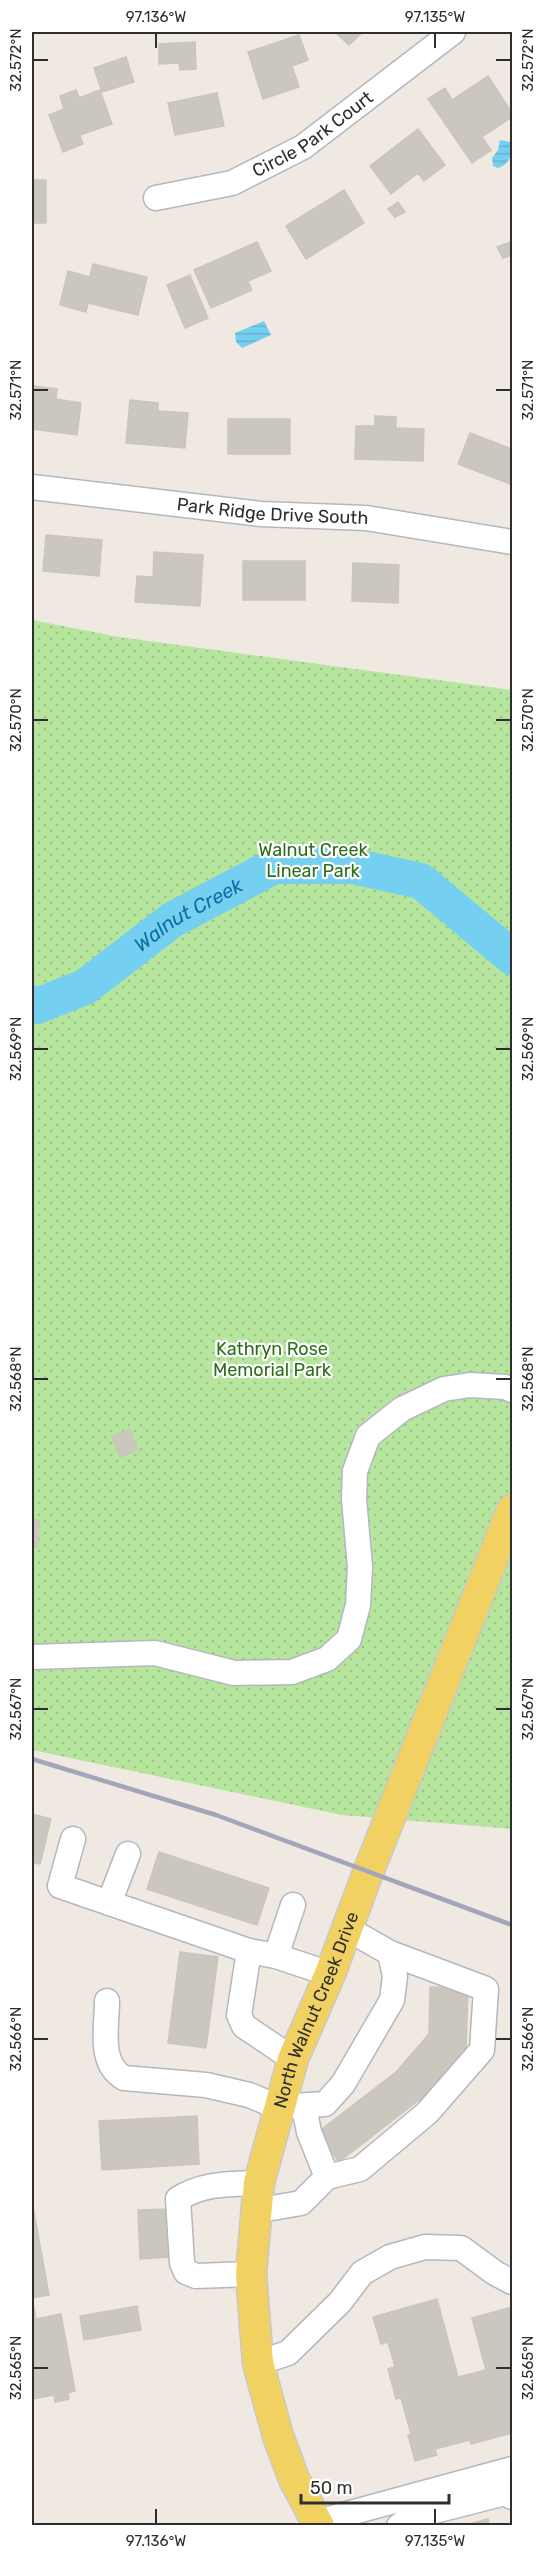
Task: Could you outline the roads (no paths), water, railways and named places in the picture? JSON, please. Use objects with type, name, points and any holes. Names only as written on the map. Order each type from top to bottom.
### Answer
[{"type":"main road","name":"North Walnut Creek Drive","points":[[318,2524],[294,2479],[282,2447],[258,2363],[251,2274],[257,2197],[291,2107],[293,2059],[330,1974],[513,1510]]},
{"type":"street","name":"Circle Park Court","points":[[156,198],[232,183],[303,147],[453,32]]},
{"type":"street","name":"Park Ridge Drive South","points":[[32,487],[261,514],[366,518],[513,542]]},
{"type":"street","points":[[32,1657],[156,1653],[234,1673],[292,1672],[327,1659],[349,1639],[358,1605],[360,1567],[354,1499],[355,1471],[368,1436],[402,1409],[444,1389],[471,1385],[505,1387],[513,1390]]},
{"type":"street","points":[[73,1839],[60,1886],[249,1951],[276,1956],[330,1974]]},
{"type":"street","points":[[109,1903],[128,1854]]},
{"type":"street","points":[[276,1956],[293,1905]]},
{"type":"street","points":[[251,2274],[196,2276],[186,2272],[182,2263],[178,2199],[187,2193],[218,2185],[257,2197],[301,2203],[327,2177],[360,2169],[427,2112],[482,2049],[486,1989],[390,1953],[346,1929]]},
{"type":"street","points":[[249,1951],[239,2014],[244,2026],[293,2059]]},
{"type":"street","points":[[107,2001],[107,2059],[114,2072],[124,2078],[206,2085],[291,2107],[325,2104],[343,2084],[392,2000],[395,1976],[390,1953]]},
{"type":"street","points":[[291,2107],[309,2132],[327,2177]]},
{"type":"street","points":[[258,2363],[288,2353],[340,2302],[362,2273],[390,2257],[425,2247],[461,2248],[495,2273],[513,2282]]},
{"type":"street","points":[[318,2524],[513,2469]]},
{"type":"street","points":[[399,2526],[411,2517],[505,2493],[513,2497]]},
{"type":"water","points":[[500,140],[510,142],[511,151],[508,161],[498,168],[493,166],[492,158],[498,150]]},
{"type":"water","points":[[264,321],[271,335],[242,348],[236,342],[235,333]]},
{"type":"waterway","name":"Walnut Creek","points":[[32,1003],[37,1006],[85,987],[172,920],[274,866],[352,866],[421,881],[512,957]]},
{"type":"railway","points":[[32,1759],[216,1815],[512,1925]]},
{"type":"park label","name":"Walnut Creek Linear Park","points":[[313,860]]},
{"type":"park label","name":"Kathryn Rose Memorial Park","points":[[272,1359]]}]
